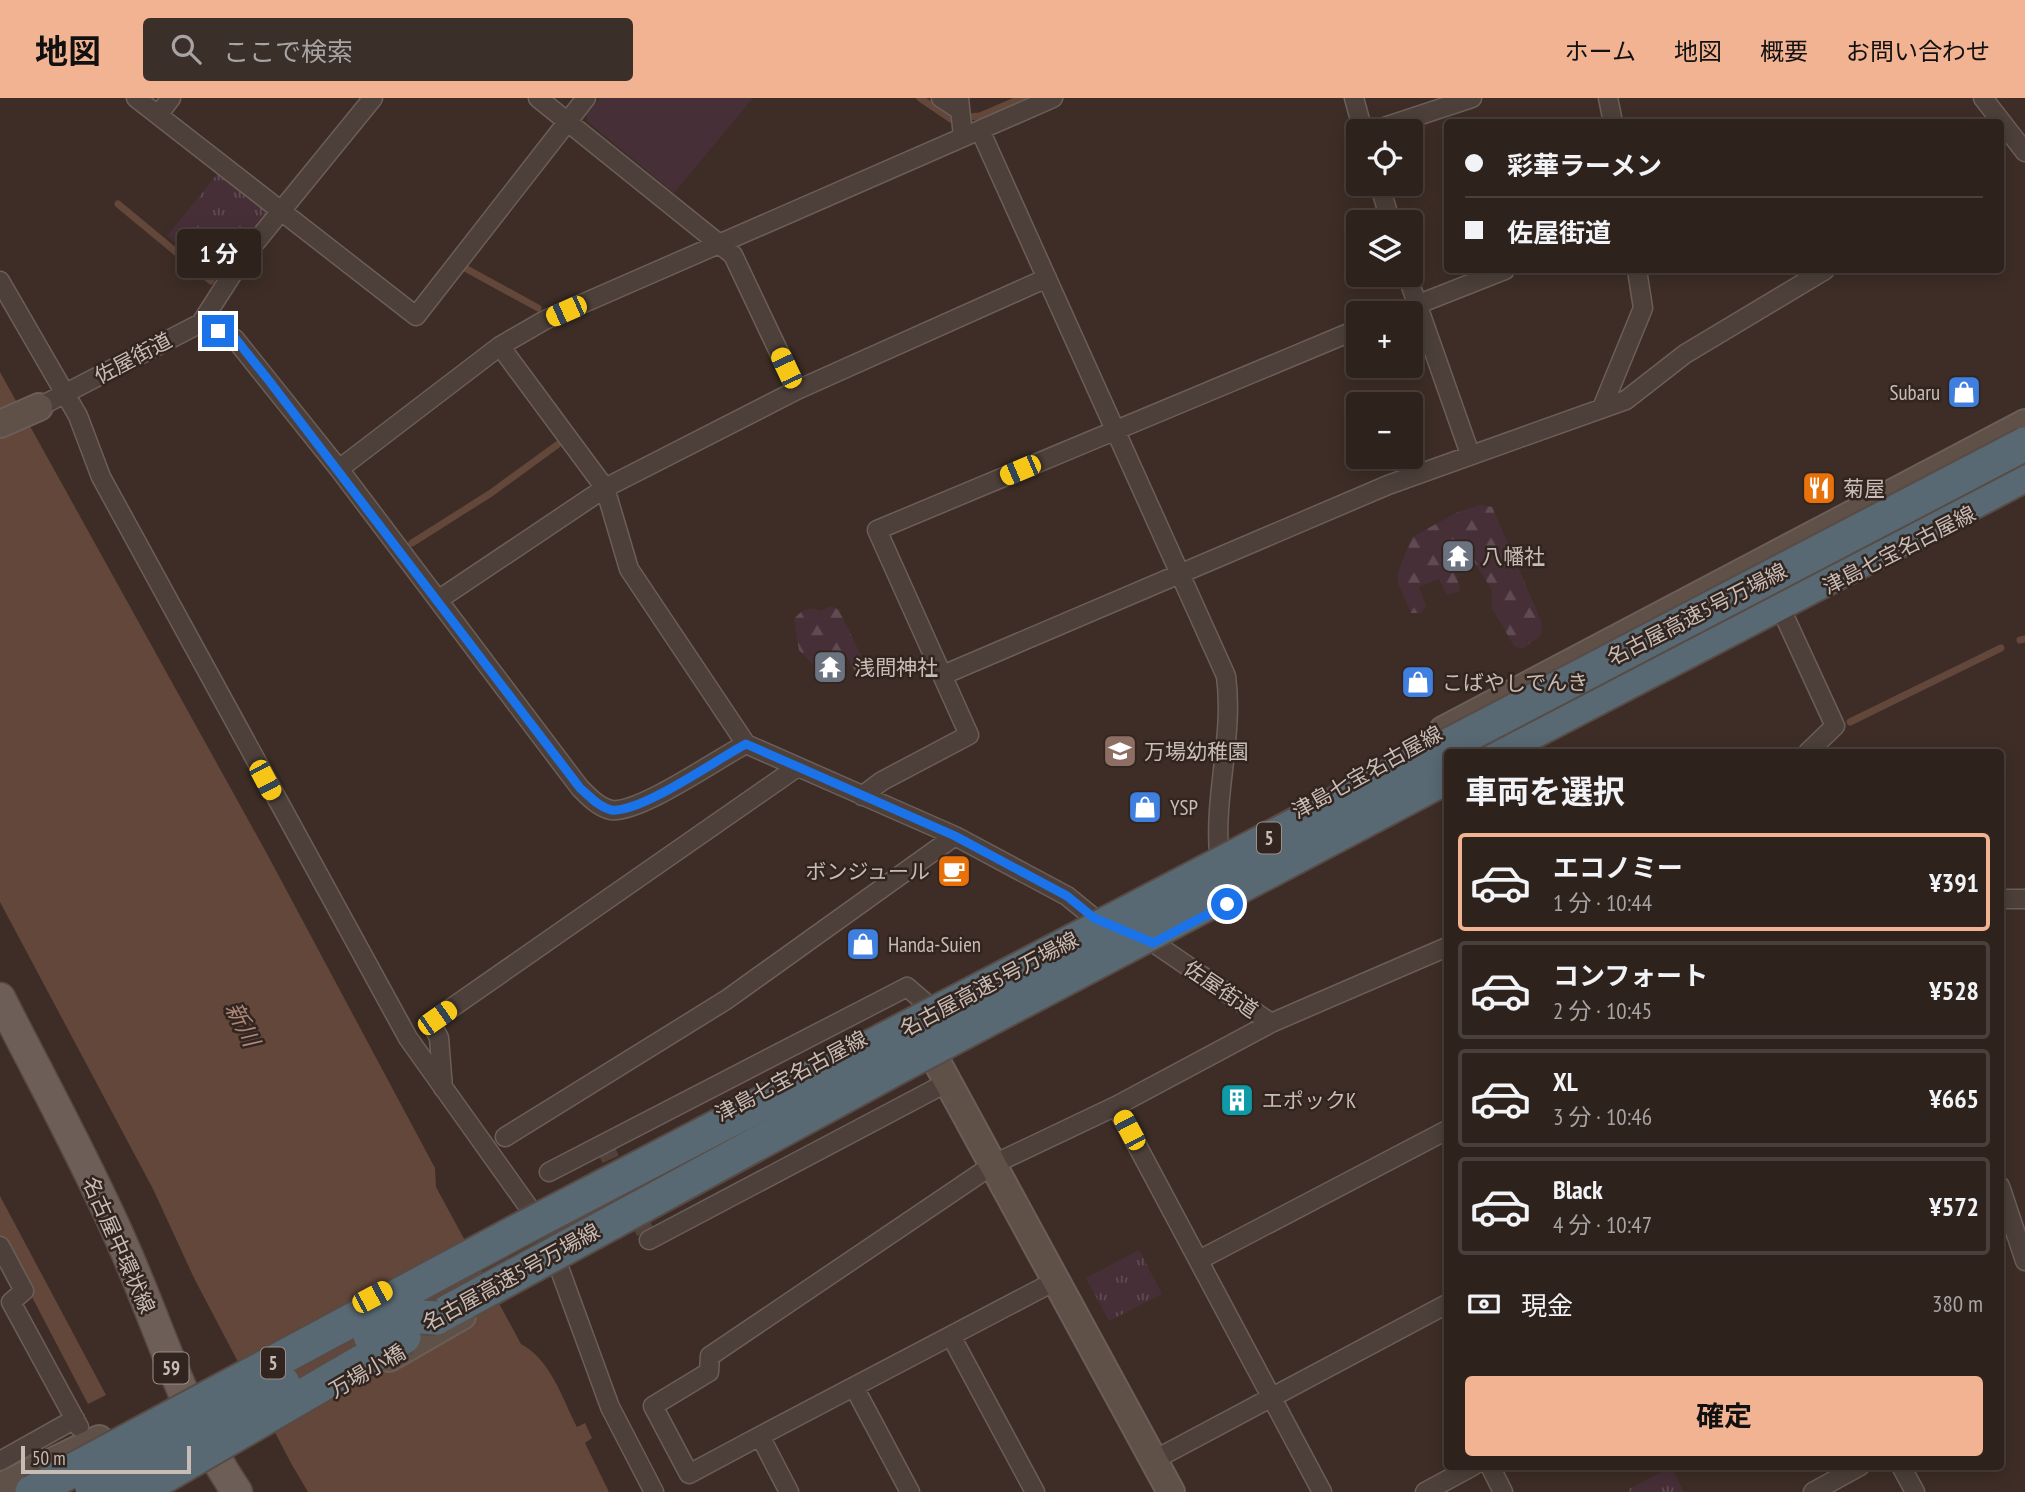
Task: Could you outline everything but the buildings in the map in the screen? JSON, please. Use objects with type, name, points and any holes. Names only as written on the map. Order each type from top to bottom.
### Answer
[{"type":"highway","name":"名古屋高速5号万場線","points":[[32,1492],[513,1233],[2025,444]]},
{"type":"highway","name":"名古屋高速5号万場線","points":[[1500,749],[2025,475]]},
{"type":"highway","name":"名古屋高速5号万場線","points":[[137,1492],[436,1318],[898,1067],[1444,779]]},
{"type":"highway","points":[[84,1492],[407,1315],[436,1318]]},
{"type":"main road","points":[[0,424],[39,407]]},
{"type":"main road","name":"津島七宝名古屋線","points":[[0,1487],[183,1397],[1219,853],[1523,686],[2025,424]]},
{"type":"main road","name":"津島七宝名古屋線","points":[[1520,749],[2025,485]]},
{"type":"main road","points":[[557,1262],[943,1073],[1153,943],[1444,790]]},
{"type":"main road","name":"名古屋中環状線","points":[[0,998],[120,1236],[183,1397],[227,1453],[237,1492]]},
{"type":"main road","points":[[943,1073],[1171,1492]]},
{"type":"main road","name":"万場小橋","points":[[227,1453],[557,1262]]},
{"type":"main road","points":[[160,1492],[227,1453]]},
{"type":"street","points":[[136,98],[416,316],[586,98]]},
{"type":"street","points":[[158,114],[171,98]]},
{"type":"street","points":[[373,98],[242,259],[201,323],[235,338],[339,469],[580,788],[594,802],[610,810],[636,808],[746,744],[629,569],[605,488],[500,346]]},
{"type":"street","points":[[538,98],[733,256],[797,390]]},
{"type":"street","points":[[941,98],[959,104],[963,137]]},
{"type":"street","points":[[339,469],[500,346],[545,320],[1053,98]]},
{"type":"street","points":[[1354,98],[1360,119]]},
{"type":"street","points":[[1408,119],[1472,98]]},
{"type":"street","points":[[1608,98],[1612,119]]},
{"type":"street","points":[[1983,98],[1995,119]]},
{"type":"street","points":[[980,130],[1226,676],[1230,701],[1216,821],[1219,853]]},
{"type":"street","points":[[2007,141],[2025,152]]},
{"type":"street","points":[[1423,302],[1497,273]]},
{"type":"street","points":[[1602,408],[1643,308],[1637,273]]},
{"type":"street","points":[[943,675],[1388,485],[1626,400],[1685,354],[1820,273]]},
{"type":"street","points":[[438,600],[605,488],[797,390],[1047,278]]},
{"type":"street","points":[[0,281],[78,416],[101,477],[277,804],[408,1038],[444,1090],[521,1219]]},
{"type":"street","name":"佐屋街道","points":[[39,407],[201,323]]},
{"type":"street","points":[[1423,324],[1470,454]]},
{"type":"street","points":[[862,796],[882,780],[969,735],[877,530],[1346,334]]},
{"type":"street","points":[[1782,611],[1835,726],[1811,749]]},
{"type":"street","name":"佐屋街道","points":[[746,744],[955,836],[1067,896],[1094,918],[1153,943],[1271,1023],[1444,948]]},
{"type":"street","points":[[444,1090],[439,1038],[432,1024],[437,1018],[796,768]]},
{"type":"street","points":[[505,1137],[726,1000],[955,836]]},
{"type":"street","points":[[2004,899],[2025,899]]},
{"type":"street","points":[[549,1172],[907,987],[928,1004]]},
{"type":"street","points":[[1057,1280],[689,1474],[653,1406],[709,1372],[710,1356],[994,1164],[1116,1106],[1271,1023]]},
{"type":"street","points":[[649,1240],[943,1073]]},
{"type":"street","points":[[1116,1106],[1322,1492]]},
{"type":"street","points":[[1199,1260],[1444,1132]]},
{"type":"street","points":[[2004,1198],[2025,1261]]},
{"type":"street","points":[[0,1246],[24,1291],[11,1302],[77,1423],[0,1461]]},
{"type":"street","points":[[557,1262],[610,1407],[654,1492]]},
{"type":"street","points":[[1154,1460],[1444,1306]]},
{"type":"street","points":[[951,1336],[1035,1492]]},
{"type":"street","points":[[854,1387],[910,1492]]},
{"type":"street","points":[[760,1436],[789,1492]]},
{"type":"street","points":[[1425,1492],[1466,1470]]},
{"type":"street","points":[[1492,1470],[1503,1492]]},
{"type":"street","points":[[1814,1492],[1853,1470]]},
{"type":"street","points":[[1903,1470],[1915,1492]]},
{"type":"green space","points":[[600,98],[753,98],[674,193],[587,121],[587,114]]},
{"type":"green space","points":[[218,173],[264,209],[265,215],[217,276],[167,236]]},
{"type":"green space","points":[[1481,505],[1492,507],[1542,623],[1541,635],[1522,649],[1514,646],[1492,608],[1492,590],[1462,542],[1444,550],[1456,574],[1460,591],[1447,595],[1439,579],[1419,587],[1426,606],[1420,613],[1411,613],[1398,583],[1398,572],[1412,537],[1458,512]]},
{"type":"green space","points":[[831,606],[839,610],[868,670],[867,677],[863,680],[859,679],[846,655],[812,664],[799,650],[794,619],[806,609],[820,611]]},
{"type":"green space","points":[[1139,1250],[1162,1294],[1109,1321],[1086,1278]]},
{"type":"green space","points":[[1665,1470],[1673,1470],[1684,1492],[1630,1492],[1629,1489]]},
{"type":"water","name":"新川","points":[[0,372],[266,852],[435,1168],[436,1187],[521,1344],[548,1370],[577,1427],[585,1423],[592,1438],[585,1443],[609,1492],[308,1492],[292,1465],[194,1278],[153,1189],[0,902]]},
{"type":"water","points":[[0,1196],[106,1395],[88,1404],[0,1236]]},
{"type":"waterway","points":[[920,98],[951,119]]},
{"type":"waterway","points":[[968,117],[980,116],[1022,98]]},
{"type":"waterway","points":[[118,204],[211,281]]},
{"type":"waterway","points":[[465,268],[538,308]]},
{"type":"waterway","points":[[412,543],[491,493],[557,445]]},
{"type":"waterway","points":[[2020,640],[2025,639]]},
{"type":"waterway","points":[[1850,722],[2001,648]]},
{"type":"tunnel","points":[[603,1143],[649,1240]]},
{"type":"place","name":"Subaru","points":[[1964,392]]},
{"type":"place","name":"菊屋","points":[[1819,488]]},
{"type":"place","name":"八幡社","points":[[1458,556]]},
{"type":"place","name":"浅間神社","points":[[830,667]]},
{"type":"place","name":"こばやしでんき","points":[[1418,682]]},
{"type":"place","name":"万場幼稚園","points":[[1120,751]]},
{"type":"place","name":"YSP","points":[[1145,807]]},
{"type":"place","name":"ボンジュール","points":[[954,871]]},
{"type":"place","name":"Handa-Suien","points":[[863,944]]},
{"type":"place","name":"エポックK","points":[[1237,1100]]},
{"type":"route","points":[[218,331],[235,338],[339,469],[580,788],[594,802],[610,810],[636,808],[746,744],[955,836],[1067,896],[1094,918],[1153,943],[1227,904]]}]
